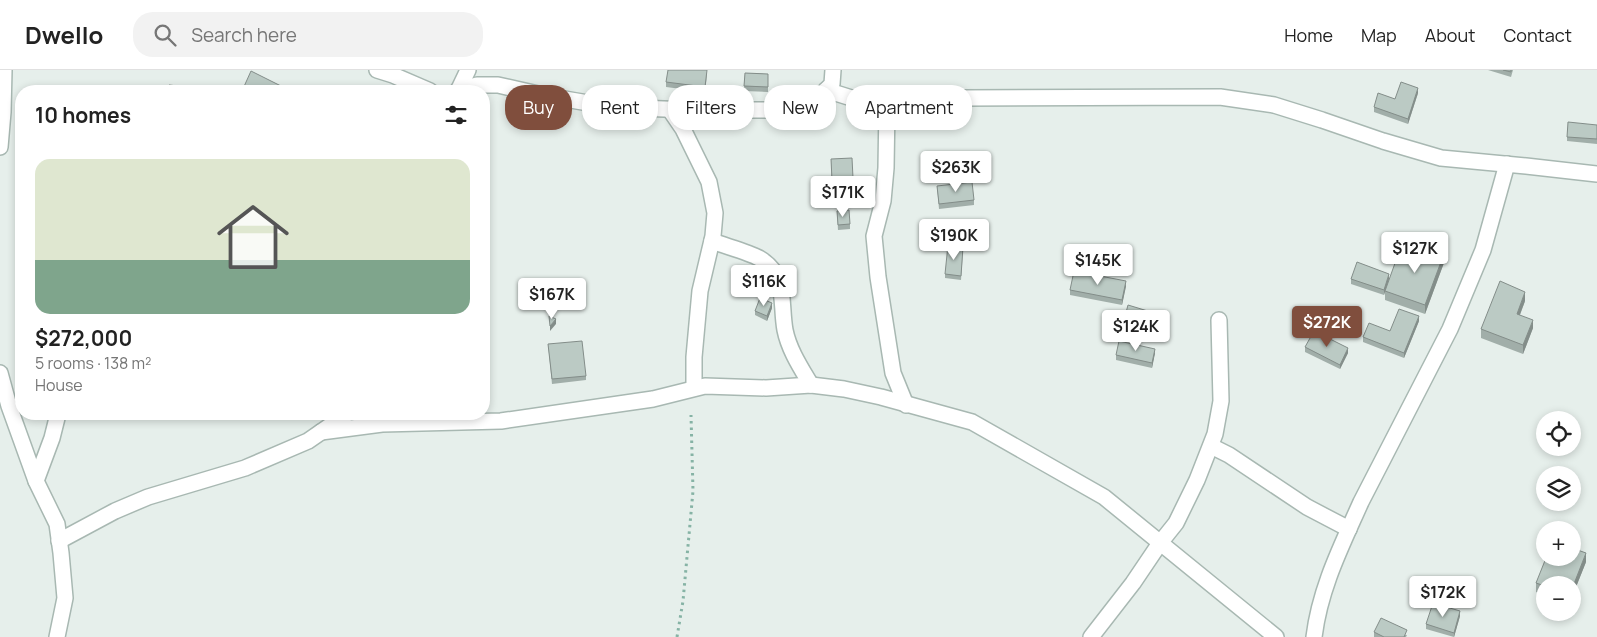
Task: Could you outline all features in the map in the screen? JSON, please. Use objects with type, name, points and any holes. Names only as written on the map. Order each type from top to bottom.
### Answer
[{"type":"street","points":[[0,147],[4,70]]},
{"type":"street","points":[[378,70],[393,74],[417,85]]},
{"type":"street","points":[[460,85],[468,70]]},
{"type":"street","points":[[831,85],[833,70]]},
{"type":"street","points":[[490,85],[498,85],[547,96],[612,106],[668,110]]},
{"type":"street","points":[[972,98],[1220,97],[1274,105],[1441,158],[1597,174]]},
{"type":"street","points":[[683,130],[709,182],[715,213],[712,241],[700,291],[691,389]]},
{"type":"street","points":[[887,130],[886,168],[882,201],[874,236],[878,277],[893,373],[906,405]]},
{"type":"street","points":[[1314,637],[1327,578],[1360,502],[1453,320],[1483,250],[1507,164]]},
{"type":"street","points":[[712,241],[759,258],[773,270],[781,286],[785,330],[793,354],[811,385]]},
{"type":"street","points":[[1091,637],[1133,583],[1176,522],[1211,446],[1221,401],[1219,320]]},
{"type":"street","points":[[0,373],[9,406],[36,481],[57,524],[65,598],[57,637]]},
{"type":"street","points":[[321,432],[382,424],[501,421],[653,398],[705,386],[766,388],[811,385],[844,389],[972,422],[1104,497],[1276,637]]},
{"type":"street","points":[[36,481],[56,420]]},
{"type":"street","points":[[59,541],[115,511],[148,497],[245,468],[308,441],[338,420]]},
{"type":"street","points":[[1211,446],[1229,455],[1308,507],[1349,529]]},
{"type":"path","points":[[677,637],[693,491],[691,389]]},
{"type":"building","points":[[668,70],[707,70],[705,85],[666,82]]},
{"type":"building","points":[[251,71],[279,85],[245,85]]},
{"type":"building","points":[[745,73],[768,74],[768,85],[764,85],[764,87],[744,85]]},
{"type":"building","points":[[1401,82],[1418,88],[1408,119],[1374,107],[1378,93],[1395,99]]},
{"type":"building","points":[[1568,122],[1597,125],[1597,139],[1567,137]]},
{"type":"building","points":[[852,158],[853,178],[832,180],[831,159]]},
{"type":"building","points":[[972,182],[974,200],[939,204],[937,186]]},
{"type":"building","points":[[849,210],[850,224],[838,225],[837,211]]},
{"type":"building","points":[[1422,243],[1445,251],[1425,305],[1385,291],[1399,252],[1416,258]]},
{"type":"building","points":[[948,245],[963,247],[961,276],[945,274]]},
{"type":"building","points":[[1357,262],[1389,274],[1384,290],[1351,279]]},
{"type":"building","points":[[1074,271],[1126,281],[1122,300],[1070,290]]},
{"type":"building","points":[[1500,281],[1525,292],[1517,314],[1533,320],[1523,345],[1481,329]]},
{"type":"building","points":[[760,298],[772,303],[767,316],[755,311]]},
{"type":"building","points":[[1128,305],[1151,312],[1147,326],[1124,320]]},
{"type":"building","points":[[1399,309],[1419,316],[1404,353],[1363,337],[1369,323],[1390,331]]},
{"type":"building","points":[[549,316],[556,319],[550,326]]},
{"type":"building","points":[[1314,331],[1348,348],[1340,365],[1305,347]]},
{"type":"building","points":[[582,341],[586,376],[552,379],[548,344]]},
{"type":"building","points":[[1119,341],[1155,349],[1152,363],[1116,355]]},
{"type":"building","points":[[1581,551],[1586,553],[1581,566]]},
{"type":"building","points":[[1543,566],[1581,566],[1577,576],[1539,576]]},
{"type":"building","points":[[1433,603],[1460,611],[1454,633],[1426,624]]},
{"type":"building","points":[[1381,618],[1407,630],[1404,637],[1384,637],[1374,632]]}]
